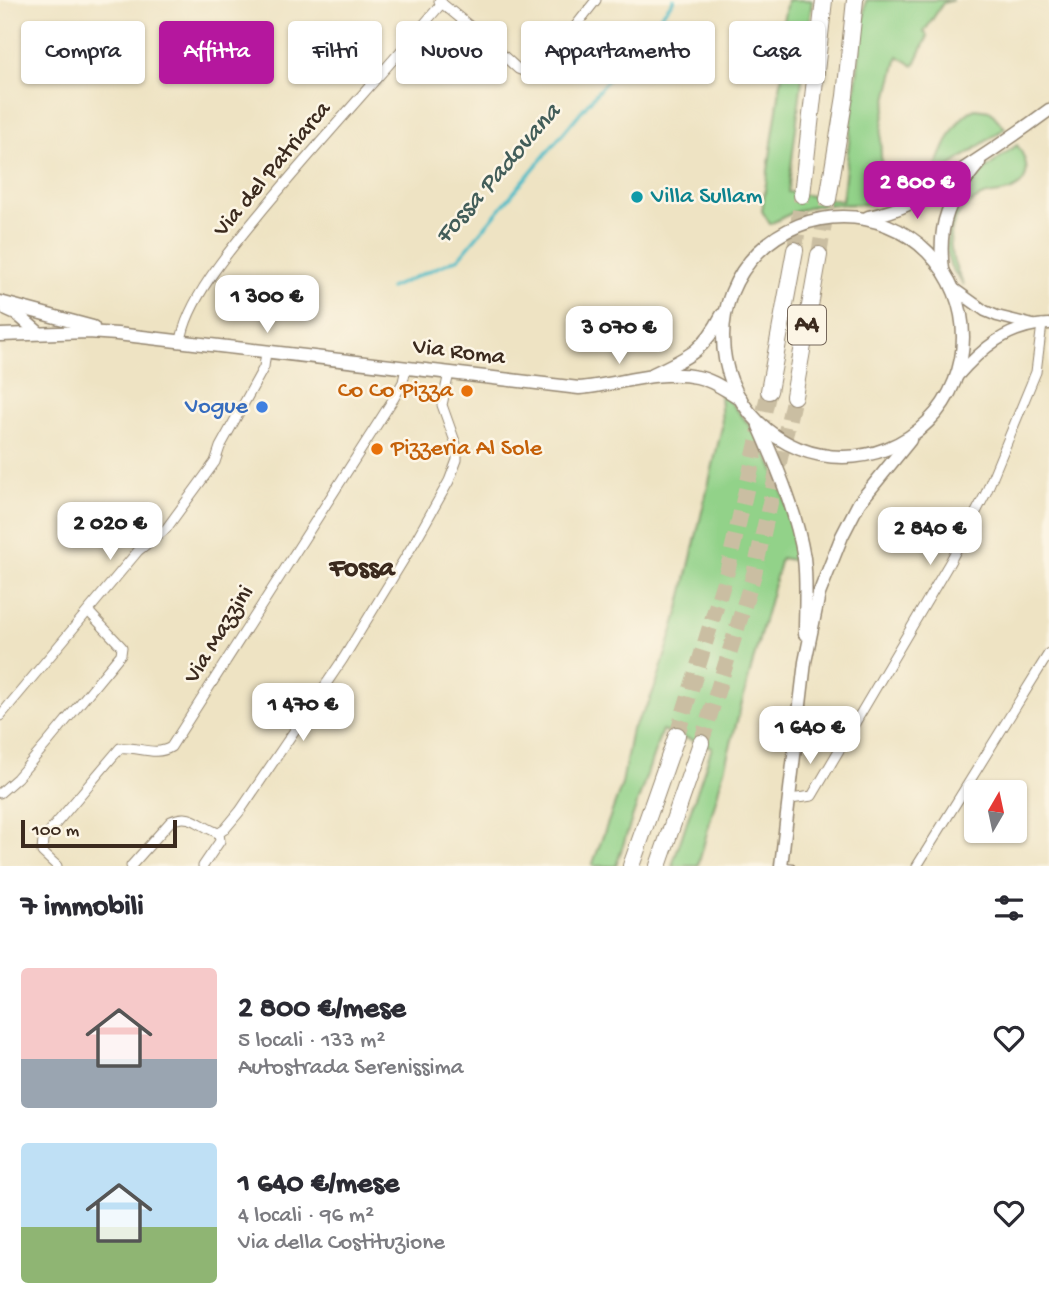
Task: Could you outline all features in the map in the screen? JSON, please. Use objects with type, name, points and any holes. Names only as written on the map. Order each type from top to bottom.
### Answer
[{"type":"highway","points":[[802,195],[824,0]]},
{"type":"highway","points":[[828,199],[845,96],[855,0]]},
{"type":"highway","name":"A4","points":[[769,391],[795,250]]},
{"type":"highway","name":"A4","points":[[794,396],[819,255]]},
{"type":"highway","points":[[631,866],[677,735]]},
{"type":"highway","points":[[658,866],[701,743]]},
{"type":"main road","points":[[864,218],[900,209],[915,202],[985,157],[1049,110]]},
{"type":"main road","points":[[943,271],[941,235],[947,211],[964,182],[985,157]]},
{"type":"main road","points":[[646,377],[685,358],[704,344],[748,263],[786,231],[816,220],[864,218],[887,223],[909,235],[928,252],[943,271],[953,288],[959,308],[963,335],[962,357],[956,378],[939,410],[915,434],[859,503],[842,536],[819,594],[805,662],[785,866]]},
{"type":"main road","points":[[728,303],[723,330],[724,358],[730,379],[756,419],[771,432],[797,447],[829,456],[871,454],[892,447],[915,434]]},
{"type":"main road","points":[[1,306],[18,315],[39,333]]},
{"type":"main road","points":[[1,306],[117,334]]},
{"type":"main road","points":[[1,306],[9,322],[1,335]]},
{"type":"main road","points":[[1,335],[88,332],[117,334]]},
{"type":"main road","name":"Via Roma","points":[[117,334],[579,387],[646,377]]},
{"type":"main road","points":[[646,377],[697,377],[714,383],[741,399]]},
{"type":"main road","points":[[756,419],[791,504],[800,540],[806,593],[805,662]]},
{"type":"street","name":"Via del Patriarca","points":[[181,342],[182,330],[191,312],[222,261],[439,2],[518,69],[534,75],[541,70],[596,0]]},
{"type":"street","points":[[953,288],[985,311],[1041,325]]},
{"type":"street","points":[[956,378],[975,355],[993,341],[1041,325]]},
{"type":"street","points":[[790,799],[812,796],[950,562],[1003,457],[1036,372],[1041,325]]},
{"type":"street","points":[[0,716],[138,551],[166,529],[215,462],[220,447],[264,367],[267,352]]},
{"type":"street","name":"Via Mazzini","points":[[57,866],[42,852],[43,839],[120,748],[154,752],[171,747],[394,398],[403,382],[406,368]]},
{"type":"street","points":[[131,866],[171,821],[179,817],[193,819],[219,833],[225,830],[343,659],[417,538],[449,481],[457,460],[457,447],[442,405],[449,373]]},
{"type":"street","points":[[0,793],[41,751],[121,654],[122,647],[89,612]]},
{"type":"street","points":[[917,866],[1049,653]]},
{"type":"street","points":[[203,866],[220,841],[219,833]]},
{"type":"green space","points":[[787,0],[812,0],[809,21],[783,21]]},
{"type":"green space","points":[[866,0],[953,0],[943,3],[924,32],[928,36],[914,66],[898,56],[885,109],[881,147],[882,166],[887,182],[897,197],[870,204],[817,205],[770,224],[762,211],[781,84],[802,84],[788,192],[842,201]]},
{"type":"green space","points":[[975,109],[990,111],[1005,128],[935,174],[934,170],[955,127]]},
{"type":"green space","points":[[1017,145],[1027,169],[1019,186],[981,197],[959,214],[953,225],[953,260],[964,285],[951,268],[947,254],[953,215],[974,181]]},
{"type":"green space","points":[[720,392],[751,428],[774,469],[789,514],[798,561],[781,558],[698,866],[672,866],[712,747],[662,730],[616,866],[592,866],[622,784],[632,729],[649,702],[678,613],[722,427]]},
{"type":"waterway","name":"Fossa Padovana","points":[[390,288],[459,258],[674,0]]},
{"type":"tunnel","points":[[795,250],[802,195]]},
{"type":"tunnel","points":[[819,255],[828,199]]},
{"type":"tunnel","points":[[677,735],[728,568],[769,391]]},
{"type":"tunnel","points":[[701,743],[754,574],[794,396]]},
{"type":"place","name":"Villa Sullam","points":[[637,197]]},
{"type":"place","name":"Co Co Pizza","points":[[467,391]]},
{"type":"place","name":"Vogue","points":[[262,407]]},
{"type":"place","name":"Pizzeria Al Sole","points":[[377,449]]},
{"type":"district","name":"Fossa","points":[[362,569]]}]
